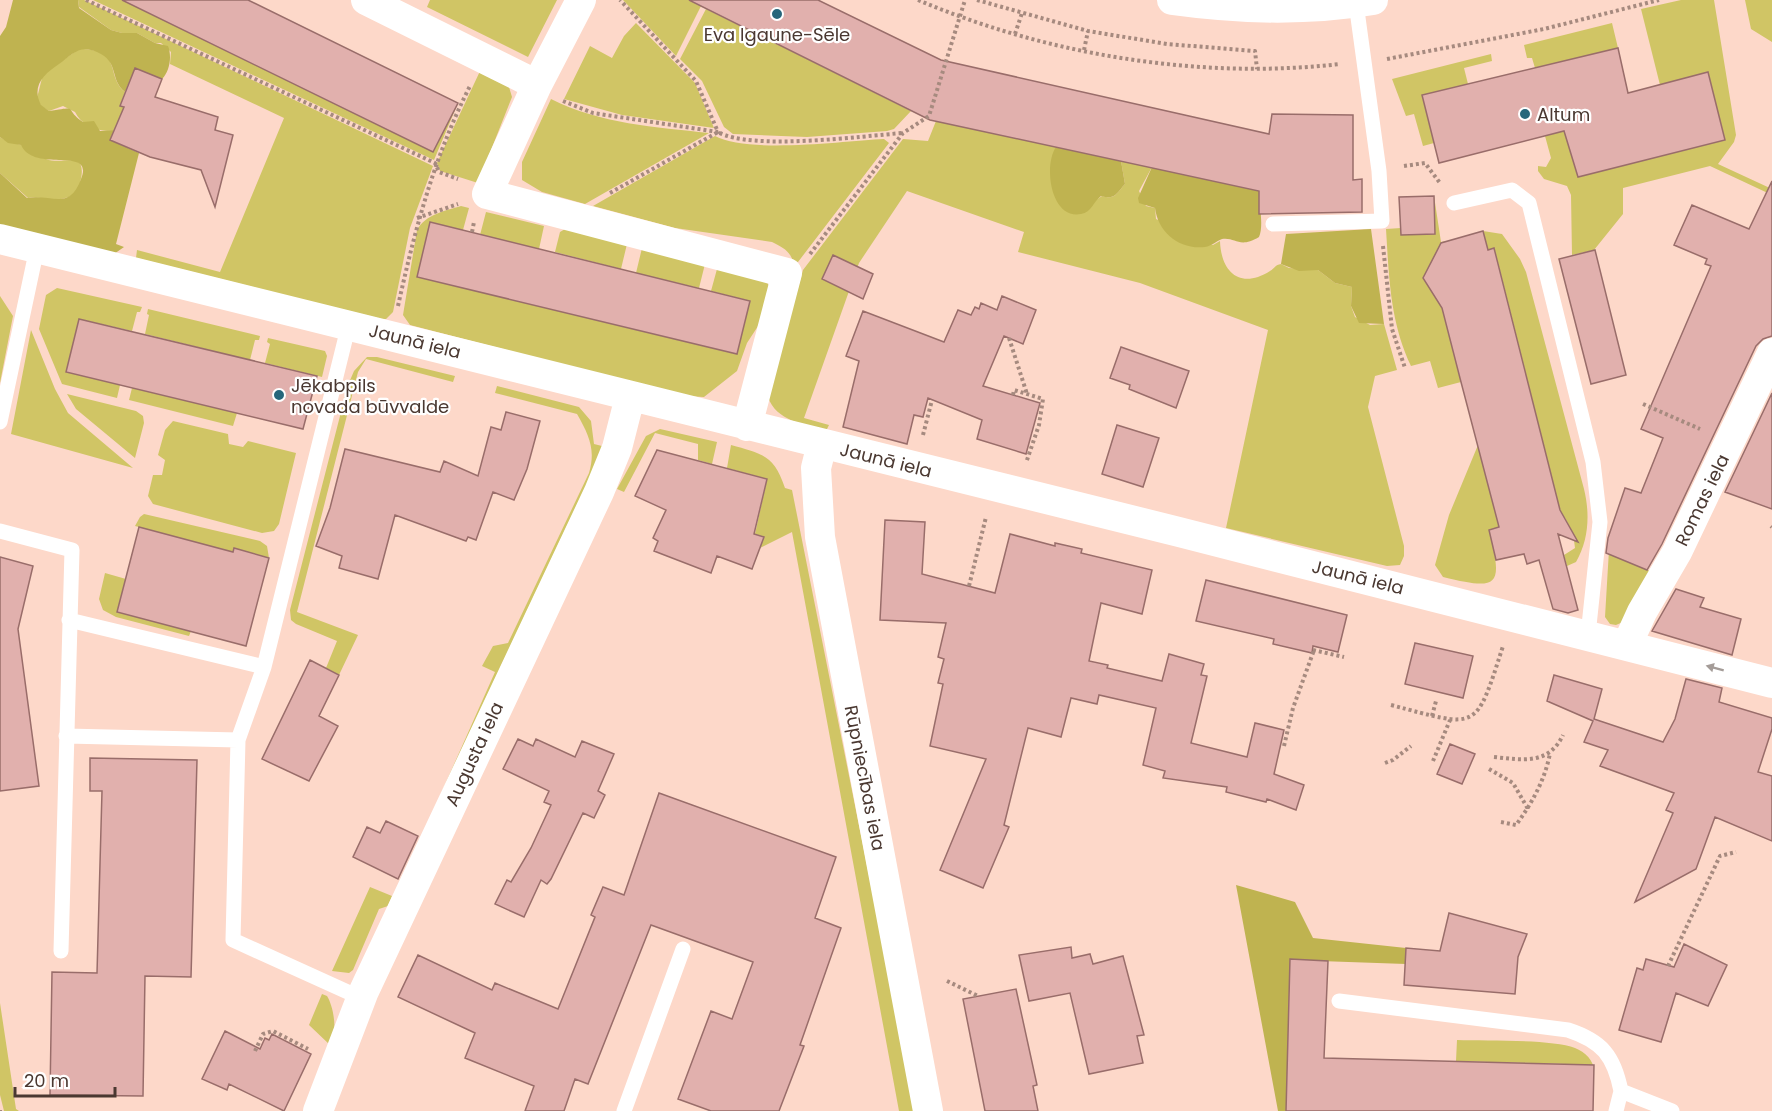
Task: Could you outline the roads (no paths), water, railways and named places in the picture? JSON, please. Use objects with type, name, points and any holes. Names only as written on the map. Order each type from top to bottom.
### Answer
[{"type":"street","points":[[366,0],[537,85]]},
{"type":"street","points":[[581,0],[537,85],[487,194],[787,273],[747,426]]},
{"type":"street","points":[[1172,0],[1246,6],[1365,2]]},
{"type":"street","name":"Jaunā iela","points":[[0,239],[350,324],[630,397],[1018,492],[1772,683]]},
{"type":"street","name":"Romas iela","points":[[1627,645],[1642,612],[1677,552],[1772,353]]},
{"type":"street","name":"Augusta iela","points":[[318,1111],[361,998],[599,492],[617,448],[630,397]]},
{"type":"street","name":"Rūpniecības iela","points":[[822,444],[816,468],[820,537],[928,1111]]},
{"type":"lane","points":[[1273,224],[1382,221],[1379,171],[1364,62],[1365,2]]},
{"type":"lane","points":[[1454,203],[1512,190],[1529,202],[1593,462],[1600,522],[1588,635]]},
{"type":"lane","points":[[0,422],[37,248]]},
{"type":"lane","points":[[350,324],[264,667],[238,740],[234,940],[361,998]]},
{"type":"lane","points":[[0,531],[72,550],[61,951]]},
{"type":"lane","points":[[69,620],[264,667]]},
{"type":"lane","points":[[66,736],[238,740]]},
{"type":"lane","points":[[624,1111],[683,949]]},
{"type":"lane","points":[[1339,1001],[1568,1030],[1597,1042],[1606,1052],[1618,1077],[1621,1091],[1616,1111]]},
{"type":"lane","points":[[1621,1091],[1672,1111]]},
{"type":"place","name":"Eva Igaune-Sēle","points":[[777,14]]},
{"type":"place","name":"Altum","points":[[1525,114]]},
{"type":"place","name":"Jēkabpils novada būvvalde","points":[[279,395]]}]
